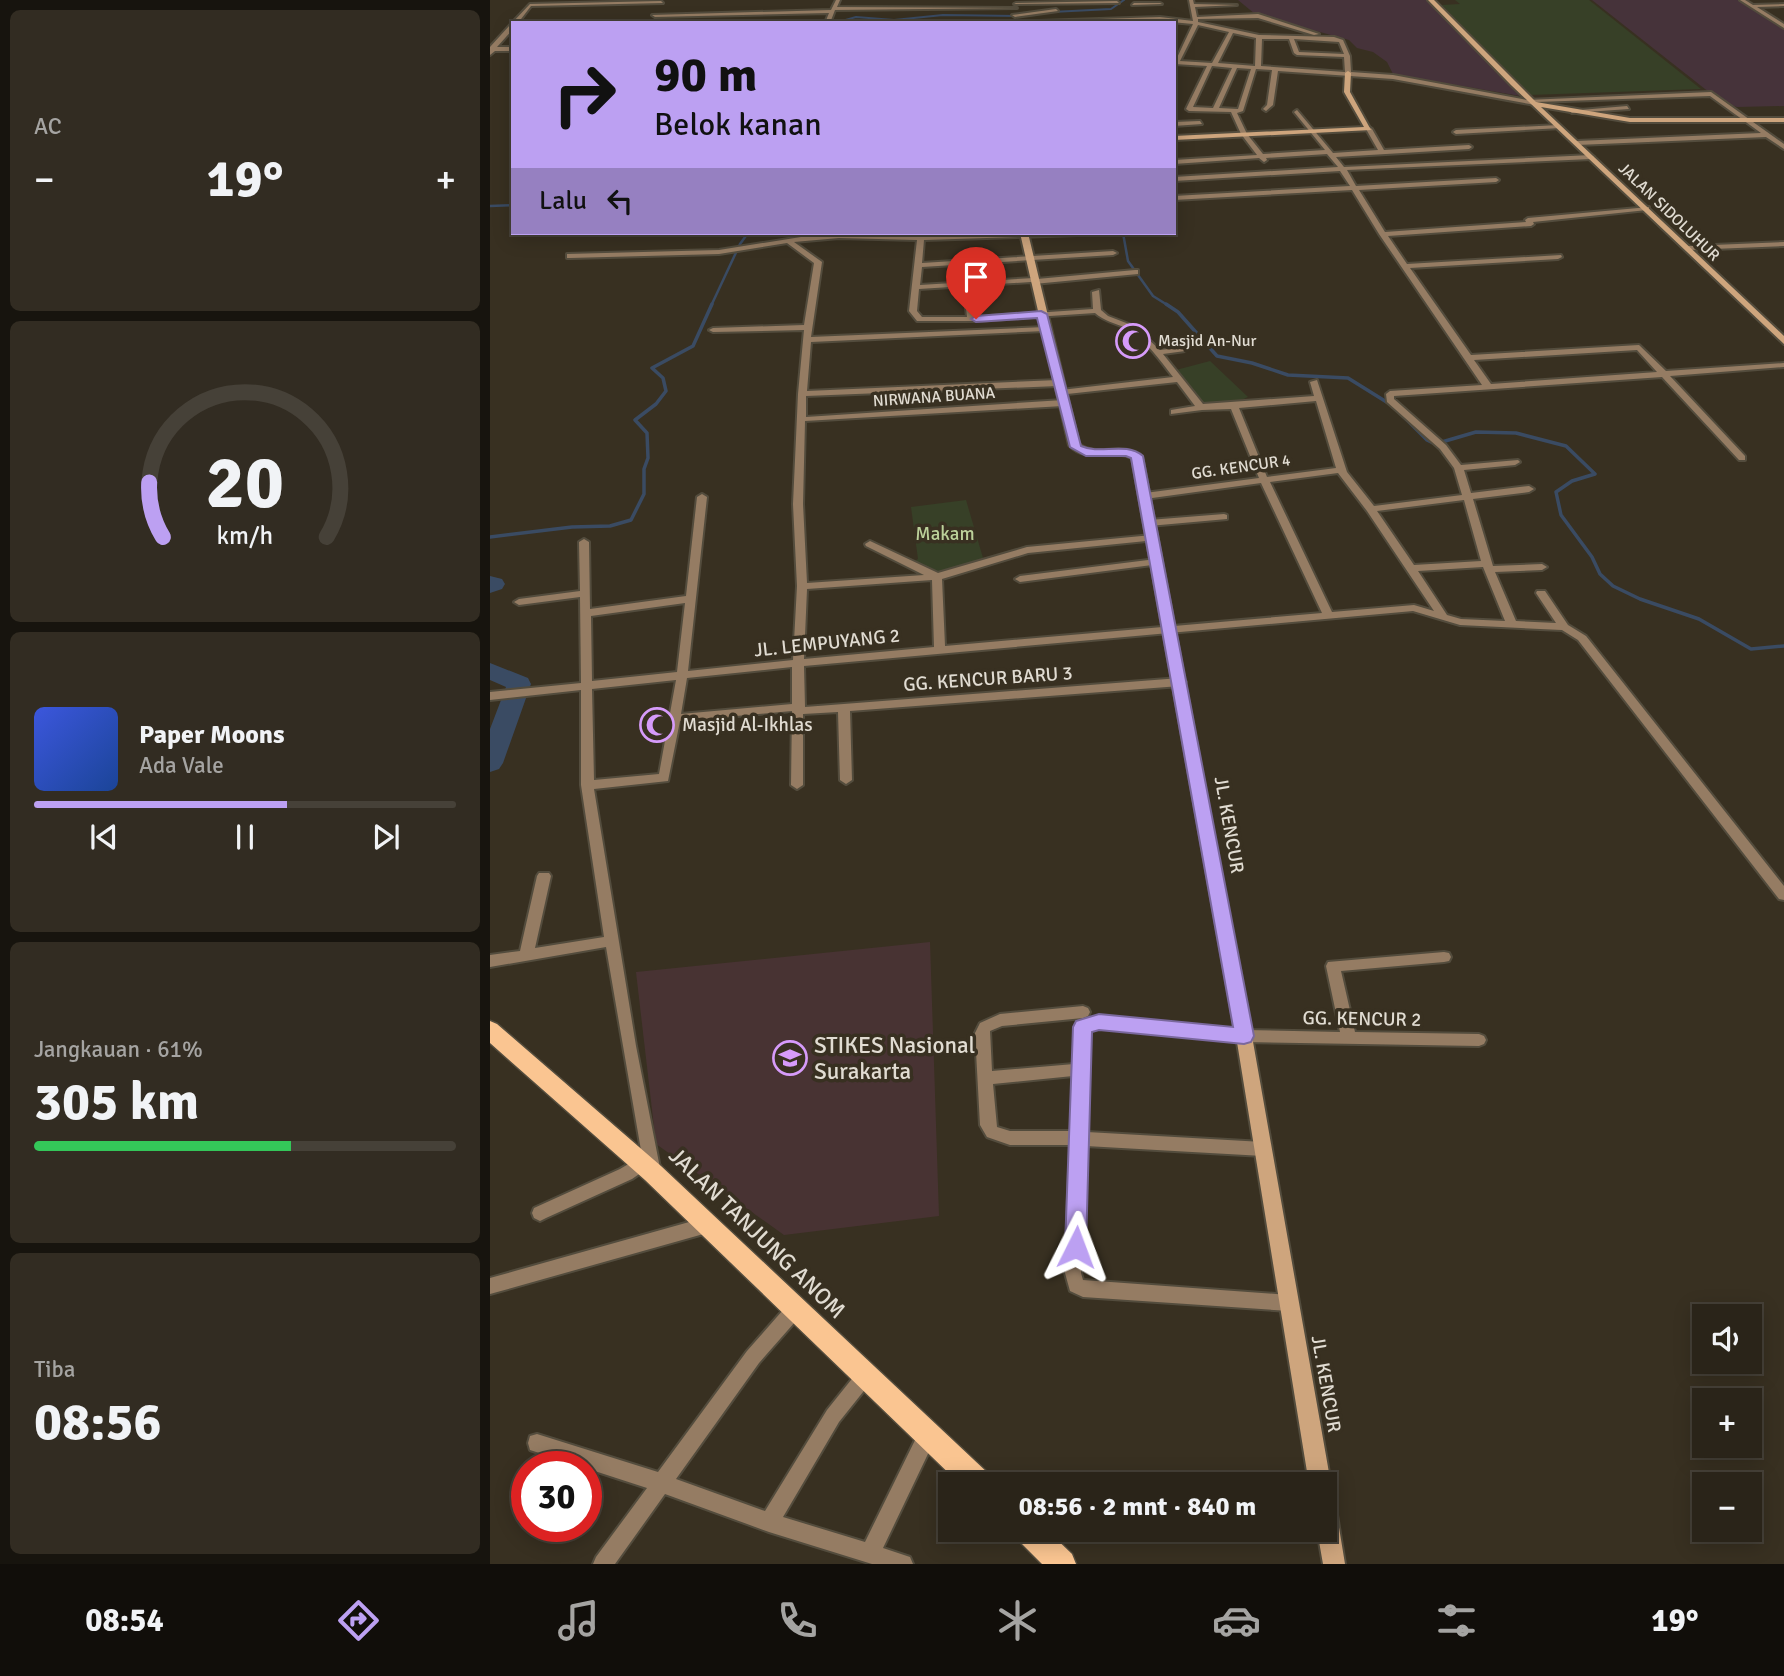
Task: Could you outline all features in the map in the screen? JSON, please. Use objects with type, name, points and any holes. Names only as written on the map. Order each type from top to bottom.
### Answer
[{"type":"main road","name":"JALAN TANJUNG ANOM","points":[[490,1030],[648,1168],[967,1472]]},
{"type":"main road","points":[[1040,1542],[1062,1564]]},
{"type":"street","name":"JALAN SIDOLUHUR","points":[[1431,0],[1533,102],[1783,340]]},
{"type":"street","points":[[1742,0],[1784,26]]},
{"type":"street","points":[[517,21],[530,5],[660,3],[1015,12],[1065,4],[1117,2]]},
{"type":"street","points":[[1135,4],[1160,2],[1161,20]]},
{"type":"street","points":[[1191,3],[1219,2]]},
{"type":"street","points":[[660,3],[653,18],[835,7]]},
{"type":"street","points":[[1191,3],[1235,5]]},
{"type":"street","points":[[1191,3],[1196,21],[1177,64],[1348,73],[1419,80],[1630,120],[1784,120]]},
{"type":"street","points":[[1015,12],[1065,4],[1102,9]]},
{"type":"street","points":[[1752,6],[1784,5]]},
{"type":"street","points":[[1015,12],[1032,21]]},
{"type":"street","points":[[1125,21],[1196,21],[1258,16],[1341,41],[1347,55],[1347,92],[1382,152]]},
{"type":"street","points":[[1196,21],[1259,37],[1334,39]]},
{"type":"street","points":[[491,51],[511,28]]},
{"type":"street","points":[[1231,30],[1188,108],[1240,111],[1256,67],[1259,37]]},
{"type":"street","points":[[1291,39],[1297,53],[1347,55]]},
{"type":"street","points":[[491,51],[511,49]]},
{"type":"street","points":[[1215,110],[1217,90],[1235,66]]},
{"type":"street","points":[[1266,109],[1269,108],[1275,69]]},
{"type":"street","points":[[1198,89],[1217,90]]},
{"type":"street","points":[[1533,102],[1709,94],[1783,146]]},
{"type":"street","points":[[1572,111],[1627,108]]},
{"type":"street","points":[[1233,110],[1244,134],[1282,188]]},
{"type":"street","points":[[1297,112],[1342,168],[1487,385]]},
{"type":"street","points":[[1176,124],[1200,123]]},
{"type":"street","points":[[1176,191],[1496,180],[1455,133],[1559,127]]},
{"type":"street","points":[[1176,138],[1369,129]]},
{"type":"street","points":[[1577,143],[1767,135]]},
{"type":"street","points":[[1176,160],[1469,147]]},
{"type":"street","points":[[1176,179],[1342,168],[1591,157]]},
{"type":"street","points":[[1176,198],[1282,188],[1325,179]]},
{"type":"street","points":[[1383,233],[1526,225],[1531,224],[1528,220],[1647,208]]},
{"type":"street","points":[[570,257],[736,250],[788,241],[801,236],[828,235]]},
{"type":"street","points":[[890,235],[1024,235]]},
{"type":"street","name":"JL. KENCUR","points":[[1024,235],[1043,322],[1077,449],[1086,452],[1136,454],[1244,1036],[1318,1472]]},
{"type":"street","points":[[925,236],[913,311],[915,317],[928,320],[1043,322]]},
{"type":"street","points":[[984,237],[984,261]]},
{"type":"street","points":[[788,241],[818,262],[808,327],[802,394],[799,501],[802,586],[797,785]]},
{"type":"street","points":[[1689,248],[1784,244]]},
{"type":"street","points":[[919,265],[1112,253]]},
{"type":"street","points":[[1407,267],[1558,257]]},
{"type":"street","points":[[916,287],[1135,272]]},
{"type":"street","points":[[1096,292],[1097,311],[1109,321],[1129,327],[1157,353],[1202,407]]},
{"type":"street","points":[[969,298],[971,319]]},
{"type":"street","points":[[807,340],[1043,322],[1097,311]]},
{"type":"street","points":[[713,330],[808,327]]},
{"type":"street","points":[[1470,358],[1639,346],[1667,373],[1742,458]]},
{"type":"street","points":[[1157,353],[1182,349]]},
{"type":"street","points":[[1512,624],[1488,566],[1459,468],[1440,444],[1390,400],[1389,395],[1396,392],[1487,385],[1784,365]]},
{"type":"street","points":[[802,394],[1061,393],[1179,379]]},
{"type":"street","points":[[1314,382],[1341,470],[1371,509],[1443,616]]},
{"type":"street","name":"NIRWANA BUANA","points":[[807,419],[1061,393]]},
{"type":"street","points":[[1174,412],[1202,407],[1318,398]]},
{"type":"street","points":[[1234,406],[1264,480],[1328,615]]},
{"type":"street","points":[[1459,468],[1515,462]]},
{"type":"street","name":"GG. KENCUR 4","points":[[1145,496],[1341,470]]},
{"type":"street","points":[[1371,509],[1530,488]]},
{"type":"street","points":[[587,785],[664,778],[682,675],[702,497]]},
{"type":"street","points":[[802,586],[937,577],[1027,550],[1224,517]]},
{"type":"street","points":[[540,1213],[626,1174],[648,1168],[587,785],[584,542]]},
{"type":"street","points":[[870,544],[937,577]]},
{"type":"street","points":[[1020,579],[1156,562]]},
{"type":"street","points":[[1409,568],[1542,567]]},
{"type":"street","points":[[937,577],[940,650]]},
{"type":"street","points":[[519,602],[585,593]]},
{"type":"street","points":[[1541,593],[1564,627],[1582,638],[1784,895]]},
{"type":"street","points":[[586,613],[690,599]]},
{"type":"street","name":"JL. LEMPUYANG 2","points":[[495,695],[798,663],[1414,608],[1460,622],[1564,627]]},
{"type":"street","name":"GG. KENCUR BARU 3","points":[[675,718],[1180,682]]},
{"type":"street","points":[[844,708],[846,780]]},
{"type":"street","points":[[526,956],[544,876]]},
{"type":"street","points":[[490,961],[611,941]]},
{"type":"street","points":[[1349,1038],[1333,966],[1444,957]]},
{"type":"street","points":[[1083,1012],[992,1022],[982,1033],[988,1125],[992,1132],[1010,1138],[1263,1149]]},
{"type":"street","points":[[1244,1036],[1099,1022],[1083,1027],[1073,1273],[1076,1285],[1083,1289],[1289,1303]]},
{"type":"street","name":"GG. KENCUR 2","points":[[1244,1036],[1479,1040]]},
{"type":"street","points":[[985,1078],[1074,1070]]},
{"type":"street","points":[[490,1286],[708,1224]]},
{"type":"street","points":[[603,1564],[753,1357],[796,1308]]},
{"type":"street","points":[[769,1522],[833,1416],[865,1376]]},
{"type":"street","points":[[870,1553],[929,1435]]},
{"type":"street","points":[[537,1443],[662,1483],[769,1522],[903,1564]]},
{"type":"street","points":[[1331,1542],[1335,1564]]},
{"type":"shaded area","points":[[1238,0],[1426,0],[1520,96],[1393,74],[1387,62],[1373,52],[1357,48],[1349,40],[1255,14]]},
{"type":"shaded area","points":[[1592,0],[1738,0],[1784,29],[1784,106],[1737,107],[1726,103]]},
{"type":"shaded area","name":"STIKES Nasional Surakarta","points":[[930,942],[939,1216],[784,1235],[656,1144],[636,972]]},
{"type":"green space","points":[[1455,0],[1589,0],[1701,89],[1529,95],[1442,5],[1460,4]]},
{"type":"green space","points":[[1210,361],[1248,397],[1235,403],[1204,406],[1176,370]]},
{"type":"green space","name":"Makam","points":[[966,500],[983,558],[938,574],[915,561],[918,559],[911,507]]},
{"type":"building","name":"Masjid Al-Ikhlas","points":[[667,716],[664,732],[642,734],[646,717]]},
{"type":"waterway","points":[[1052,12],[1111,9],[1124,0]]},
{"type":"waterway","points":[[842,21],[856,17],[894,20],[943,15],[1019,16]]},
{"type":"waterway","points":[[490,206],[511,205]]},
{"type":"waterway","points":[[711,306],[747,235]]},
{"type":"waterway","points":[[1123,235],[1128,261],[1153,296],[1169,306]]},
{"type":"waterway","points":[[490,537],[572,527],[610,526],[631,520],[644,494],[644,469],[648,458],[647,433],[635,420],[656,404],[666,391],[663,378],[652,368],[693,346],[712,304]]},
{"type":"waterway","points":[[1169,306],[1178,312],[1217,356],[1252,363],[1288,375],[1348,378],[1393,406],[1427,440],[1435,444],[1476,432],[1516,433],[1566,446],[1595,474],[1572,481],[1556,492],[1561,515],[1592,557],[1600,574],[1613,586],[1640,599],[1699,619],[1751,649],[1784,646]]},
{"type":"waterway","points":[[490,583],[494,584],[490,586]]},
{"type":"waterway","points":[[490,671],[519,684],[490,763]]},
{"type":"place","name":"Masjid An-Nur","points":[[1133,341]]},
{"type":"place","name":"Masjid Al-Ikhlas","points":[[657,725]]},
{"type":"place","name":"STIKES Nasional Surakarta","points":[[790,1058]]},
{"type":"route","points":[[976,319],[1041,314],[1074,445],[1080,451],[1128,452],[1137,456],[1244,1036],[1099,1022],[1083,1027],[1076,1247]]}]
